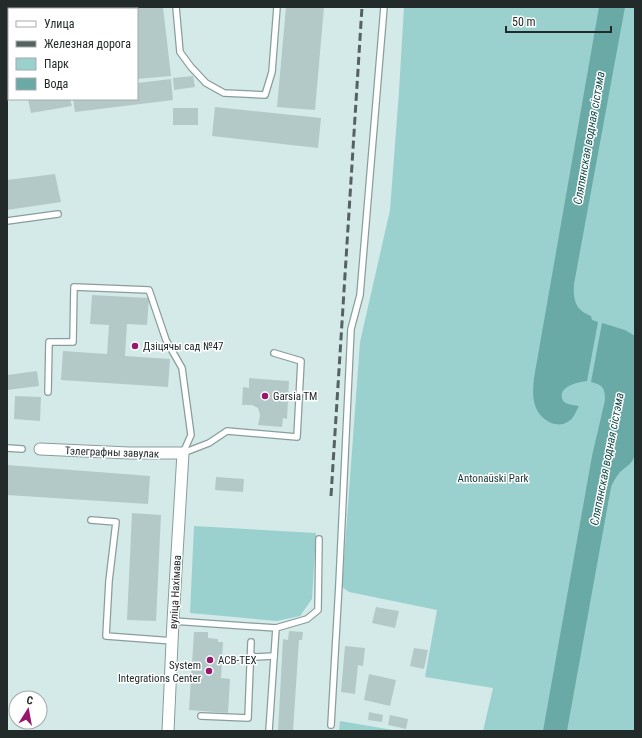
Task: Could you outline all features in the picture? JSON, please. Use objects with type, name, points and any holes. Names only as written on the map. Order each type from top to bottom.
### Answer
[{"type":"street","name":"Тэлеграфны завулак","points":[[40,449],[183,454]]},
{"type":"street","name":"вуліца Нахімава","points":[[168,731],[183,454]]},
{"type":"lane","points":[[176,7],[180,52],[190,67],[206,83],[224,93],[265,95],[272,72],[277,7]]},
{"type":"lane","points":[[331,725],[351,329],[360,295],[384,7]]},
{"type":"lane","points":[[7,221],[58,214]]},
{"type":"lane","points":[[48,392],[49,342],[73,342],[74,287],[149,290],[166,340],[182,368],[191,435],[183,454]]},
{"type":"lane","points":[[183,454],[209,443],[227,431],[297,437],[302,361],[274,353]]},
{"type":"lane","points":[[7,448],[22,449]]},
{"type":"lane","points":[[91,520],[116,522],[109,581],[106,636],[173,641]]},
{"type":"lane","points":[[173,621],[276,628],[307,619],[318,610],[319,539]]},
{"type":"lane","points":[[269,731],[276,628]]},
{"type":"lane","points":[[201,716],[248,718],[251,642]]},
{"type":"lane","points":[[251,655],[255,657],[274,656]]},
{"type":"green space","name":"Antonaŭski Park","points":[[404,7],[635,7],[635,731],[483,731],[493,688],[425,677],[437,610],[349,592],[342,587],[360,342],[390,210]]},
{"type":"green space","points":[[194,526],[316,533],[312,599],[300,616],[277,621],[190,613]]},
{"type":"green space","points":[[340,721],[399,731],[339,731]]},
{"type":"water","name":"Сляпянская водная сістэма","points":[[599,7],[625,7],[574,284],[576,304],[581,311],[591,316],[592,320],[598,322],[587,381],[570,385],[562,394],[562,399],[565,402],[579,406],[571,420],[564,424],[555,424],[545,420],[536,408],[533,397],[534,378]]},
{"type":"water","name":"Сляпянская водная сістэма","points":[[602,323],[625,330],[635,336],[635,455],[631,463],[620,472],[611,487],[567,731],[543,731],[592,456],[605,400],[604,390],[601,386],[591,382]]},
{"type":"building","points":[[7,7],[87,7],[8,8],[7,72]]},
{"type":"building","points":[[163,7],[171,76],[138,79],[138,8],[124,8]]},
{"type":"building","points":[[286,7],[324,7],[315,110],[277,107]]},
{"type":"building","points":[[193,76],[195,87],[174,90],[173,78]]},
{"type":"building","points":[[171,79],[173,100],[75,112],[73,100],[138,100],[138,83]]},
{"type":"building","points":[[28,100],[70,100],[72,106],[31,113]]},
{"type":"building","points":[[215,107],[321,118],[318,148],[212,136]]},
{"type":"building","points":[[173,108],[198,108],[198,125],[173,125]]},
{"type":"building","points":[[55,174],[61,202],[7,210],[7,180]]},
{"type":"building","points":[[92,295],[149,298],[147,325],[127,324],[125,356],[170,359],[168,387],[61,380],[63,351],[107,354],[109,325],[90,324]]},
{"type":"building","points":[[37,371],[39,386],[7,390],[7,375]]},
{"type":"building","name":"Garsia TM","points":[[249,378],[289,381],[287,419],[283,418],[282,427],[258,425],[260,415],[258,408],[252,405],[242,405],[243,387],[249,388]]},
{"type":"building","points":[[15,396],[41,397],[40,421],[14,419]]},
{"type":"building","points":[[7,465],[150,476],[148,504],[7,495]]},
{"type":"building","points":[[216,477],[244,479],[243,492],[215,490]]},
{"type":"building","points":[[132,513],[161,515],[156,621],[127,620]]},
{"type":"building","points":[[376,607],[399,611],[395,628],[372,623]]},
{"type":"building","points":[[289,631],[303,632],[302,640],[299,640],[293,731],[278,731],[283,639],[288,640]]},
{"type":"building","points":[[194,632],[208,632],[208,638],[218,639],[218,642],[223,642],[221,678],[230,679],[228,713],[189,710]]},
{"type":"building","points":[[345,646],[365,648],[363,666],[358,665],[355,694],[341,692]]},
{"type":"building","points":[[414,648],[428,650],[424,669],[410,666]]},
{"type":"building","points":[[369,674],[396,680],[390,706],[364,700]]},
{"type":"building","points":[[369,712],[383,715],[382,722],[368,720]]},
{"type":"building","points":[[390,715],[408,719],[406,729],[388,725]]},
{"type":"railway","points":[[331,496],[362,7]]},
{"type":"place","name":"Дзіцячы сад №47","points":[[135,346]]},
{"type":"place","name":"Garsia TM","points":[[265,396]]},
{"type":"place","name":"ACB-TEX","points":[[210,660]]},
{"type":"place","name":"System Integrations Center","points":[[209,671]]}]
